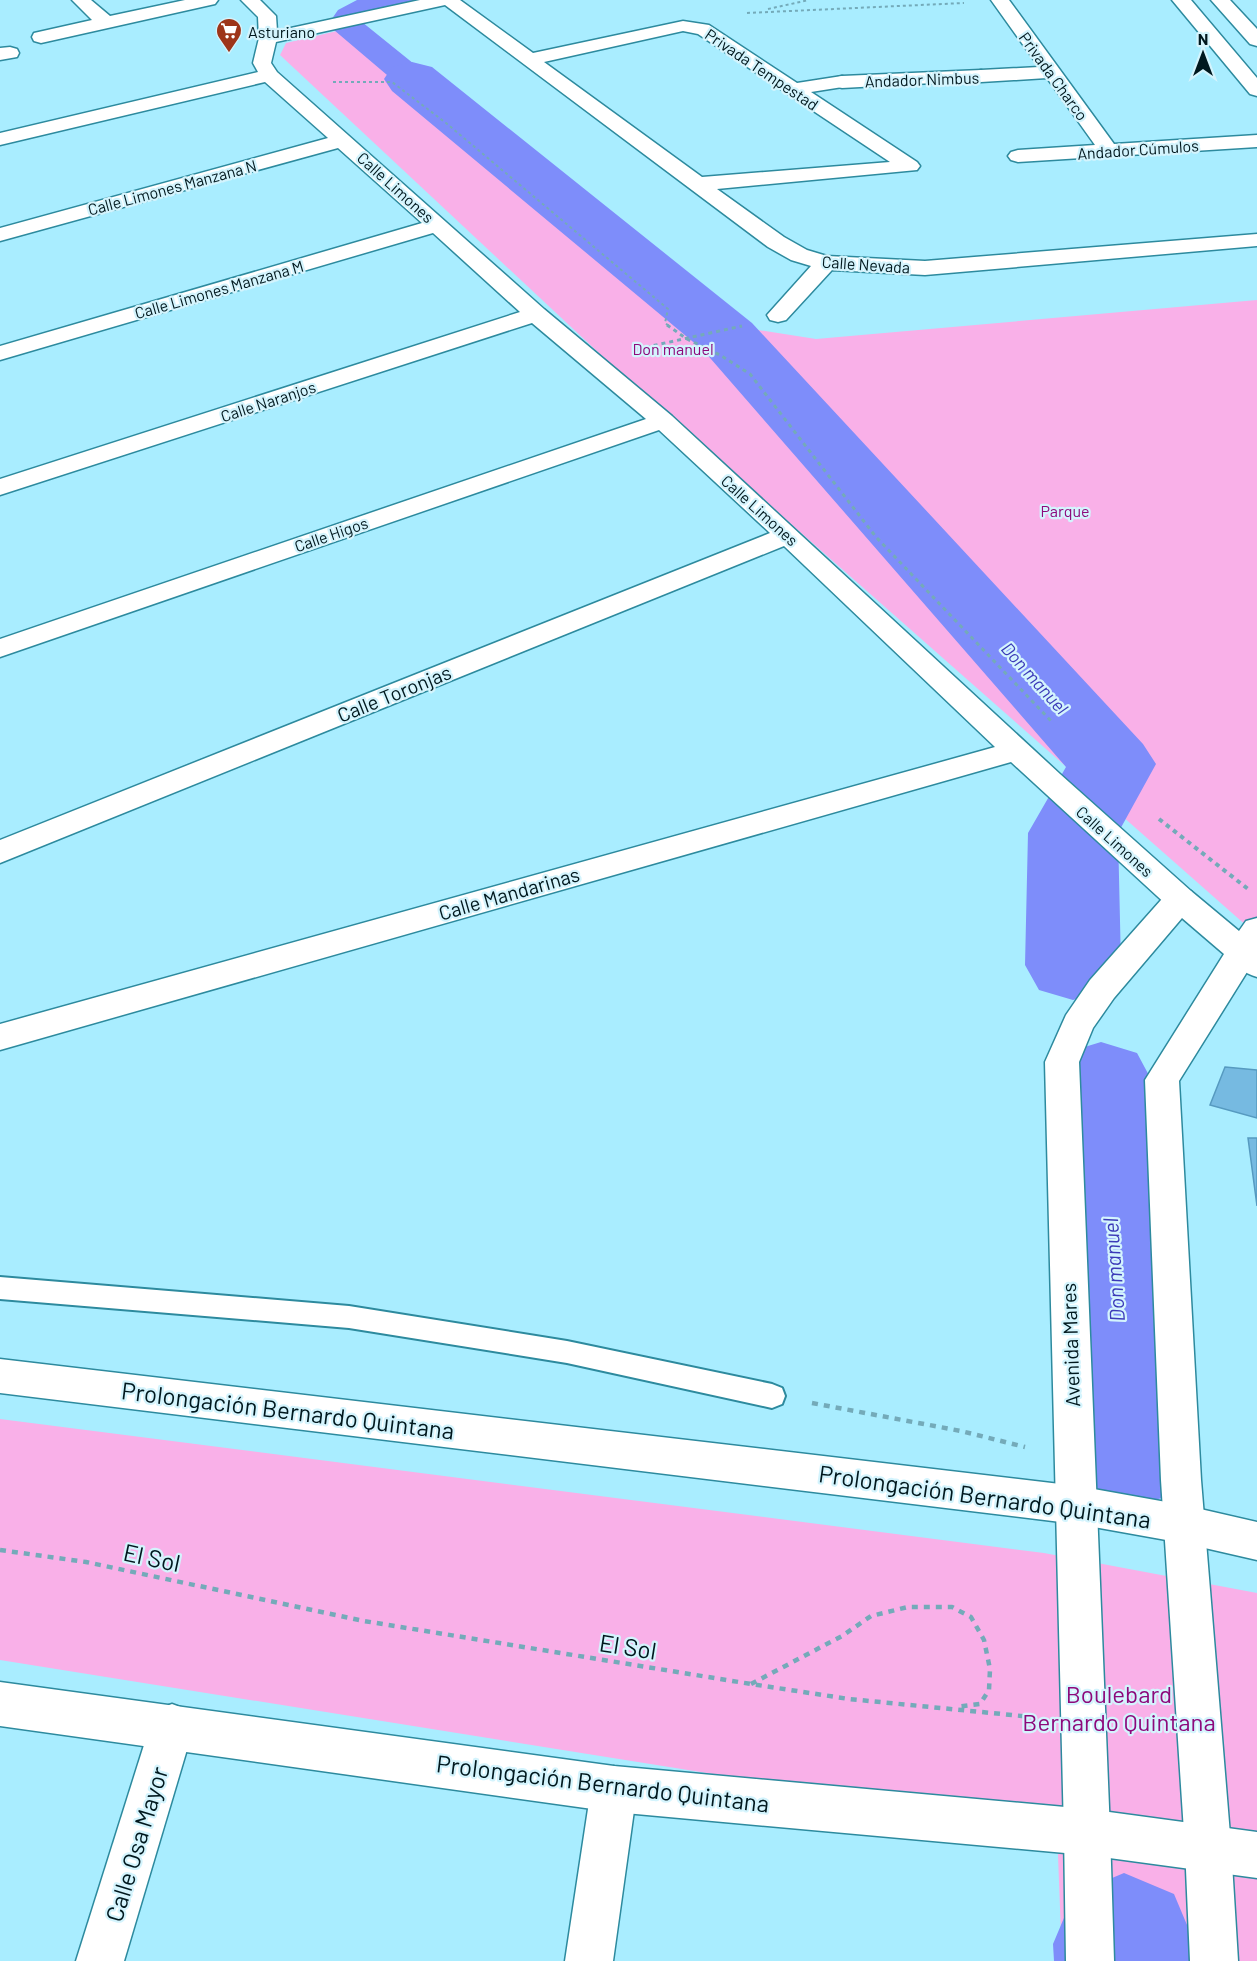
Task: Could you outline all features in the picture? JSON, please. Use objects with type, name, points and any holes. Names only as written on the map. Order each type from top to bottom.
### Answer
[{"type":"street","points":[[81,0],[106,23]]},
{"type":"street","points":[[41,37],[209,0]]},
{"type":"street","points":[[0,139],[274,79],[262,63],[267,27],[250,0]]},
{"type":"street","points":[[267,27],[447,0]]},
{"type":"street","name":"Calle Nevada","points":[[447,0],[531,59],[776,242],[800,255],[826,263],[925,268],[1257,240]]},
{"type":"street","points":[[1181,0],[1257,90]]},
{"type":"street","points":[[1220,0],[1257,40]]},
{"type":"street","name":"Privada Charco","points":[[1000,1],[1109,151]]},
{"type":"street","points":[[267,27],[289,11]]},
{"type":"street","name":"Privada Tempestad","points":[[531,59],[683,26],[694,26],[703,29],[910,166],[697,184]]},
{"type":"street","name":"Andador Nimbus","points":[[792,89],[842,82],[1052,72]]},
{"type":"street","name":"Calle Limones","points":[[274,79],[536,314],[663,421],[788,535],[1121,848],[1180,899],[1252,949]]},
{"type":"street","name":"Calle Limones Manzana N","points":[[0,235],[344,140]]},
{"type":"street","name":"Andador Cúmulos","points":[[1018,156],[1257,141]]},
{"type":"street","name":"Calle Limones Manzana M","points":[[0,353],[437,225]]},
{"type":"street","points":[[778,315],[826,263]]},
{"type":"street","name":"Calle Naranjos","points":[[0,488],[536,314]]},
{"type":"street","name":"Calle Higos","points":[[0,648],[663,421]]},
{"type":"street","name":"Calle Toronjas","points":[[0,852],[788,535]]},
{"type":"street","name":"Calle Mandarinas","points":[[0,1036],[1018,750]]},
{"type":"street","name":"Avenida Mares","points":[[1090,1961],[1062,1062],[1078,1024],[1102,989],[1180,899]]},
{"type":"street","points":[[1214,1961],[1208,1847],[1184,1524],[1162,1080],[1252,949]]},
{"type":"street","name":"Prolongación Bernardo Quintana","points":[[0,1376],[1077,1505],[1184,1524],[1257,1541]]},
{"type":"street","name":"Prolongación Bernardo Quintana","points":[[0,1704],[614,1789],[1087,1832],[1257,1855]]},
{"type":"street","name":"Calle Osa Mayor","points":[[100,1961],[172,1726]]},
{"type":"street","points":[[589,1961],[614,1789]]},
{"type":"lane","points":[[0,1288],[349,1317],[567,1352],[772,1396]]},
{"type":"path","points":[[694,26],[809,0]]},
{"type":"path","points":[[756,11],[1000,1]]},
{"type":"path","points":[[274,79],[392,82],[446,123],[668,309],[665,323],[687,339],[720,355],[750,374],[876,537],[1052,723]]},
{"type":"path","points":[[590,360],[739,327]]},
{"type":"path","points":[[1156,817],[1257,896]]},
{"type":"path","points":[[772,1396],[961,1431],[1074,1459]]},
{"type":"path","name":"El Sol","points":[[0,1550],[87,1562],[364,1621],[751,1684],[849,1699],[1083,1720]]},
{"type":"path","points":[[751,1684],[842,1636],[871,1616],[908,1607],[952,1607],[971,1617],[984,1640],[990,1669],[989,1690],[981,1704],[949,1708]]},
{"type":"green space","name":"Parque","points":[[358,26],[430,89],[739,327],[816,339],[1257,300],[1257,935],[631,383],[280,55],[286,43]]},
{"type":"green space","name":"Boulebard Bernardo Quintana","points":[[0,1419],[1044,1553],[1257,1593],[1257,1961],[1062,1961],[1057,1829],[0,1660]]},
{"type":"building","points":[[1225,1067],[1257,1070],[1257,1118],[1210,1105]]},
{"type":"building","points":[[1248,1138],[1257,1138],[1257,1206]]},
{"type":"waterway","points":[[401,0],[362,8],[349,17],[345,23],[412,79]]},
{"type":"waterway","name":"Don manuel","points":[[412,79],[728,337],[1112,764],[1073,833],[1073,965]]},
{"type":"waterway","name":"Don manuel","points":[[1101,1081],[1125,1458]]},
{"type":"waterway","points":[[1124,1944],[1125,1961]]},
{"type":"place","name":"Asturiano","points":[[229,54]]}]
